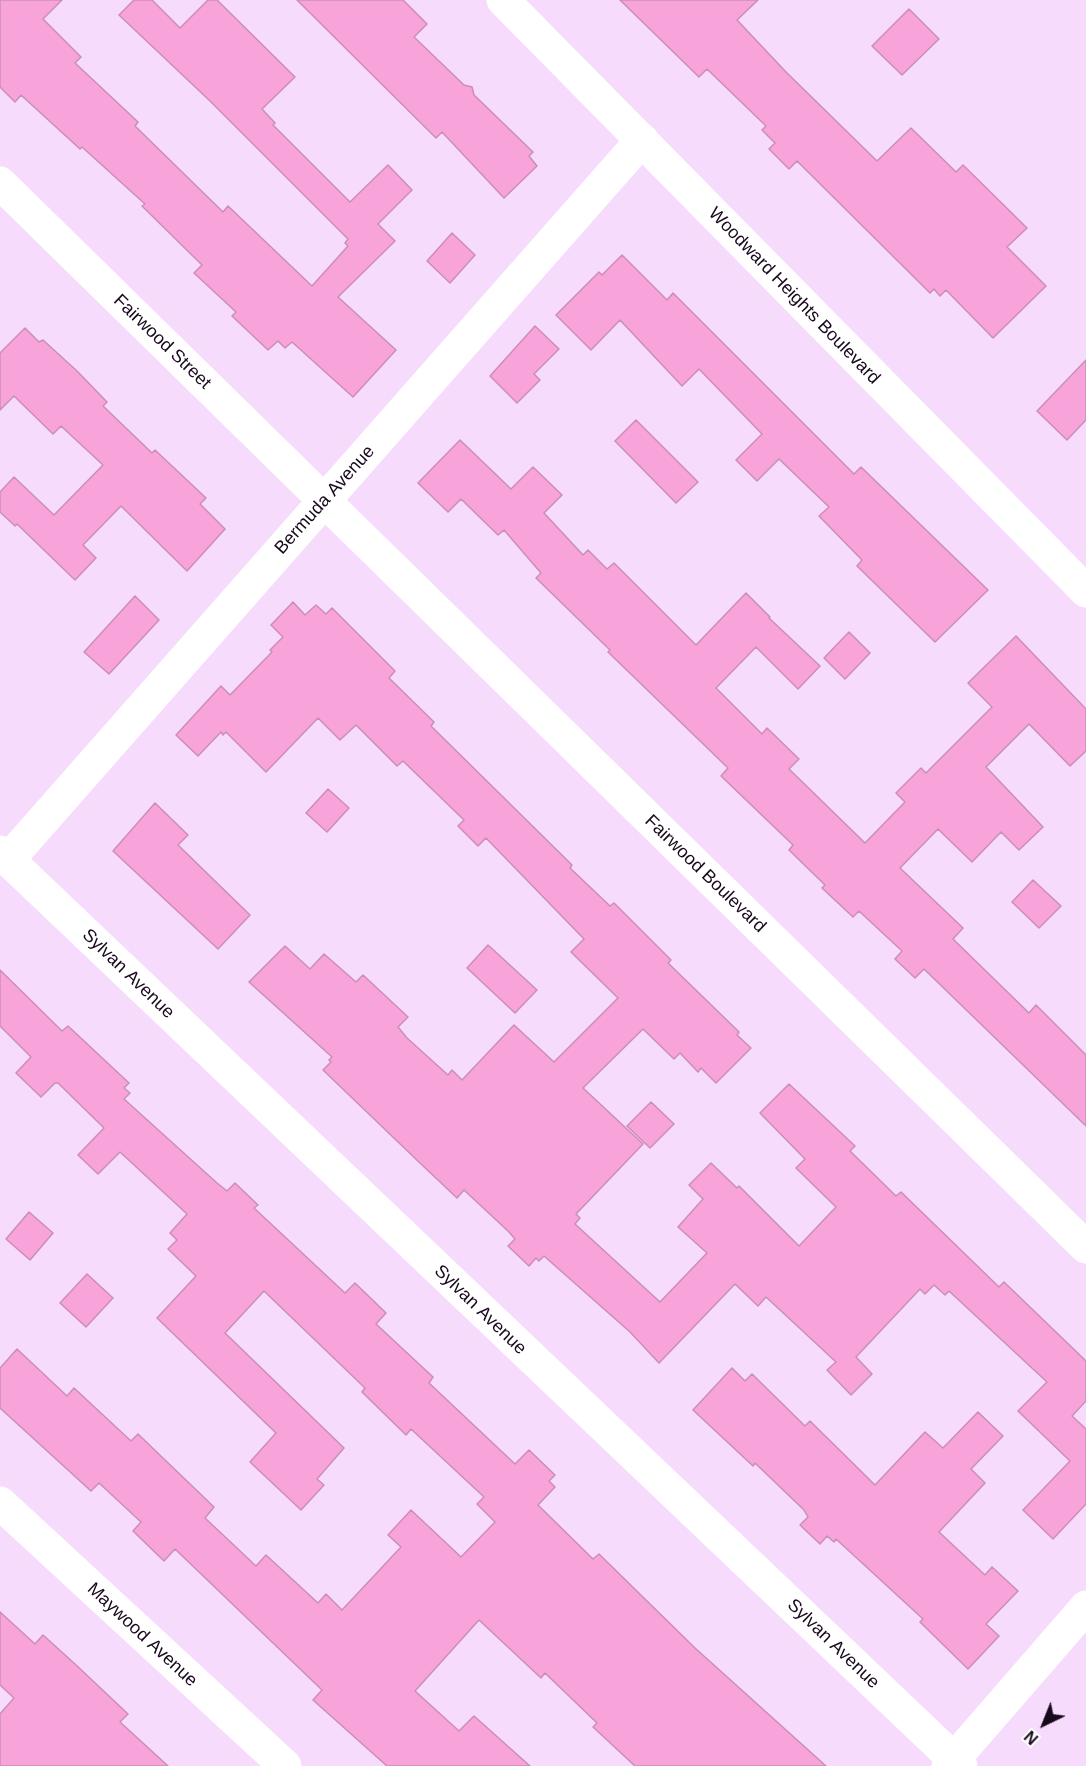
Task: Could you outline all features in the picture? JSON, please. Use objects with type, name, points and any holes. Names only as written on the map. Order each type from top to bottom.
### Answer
[{"type":"street","name":"Woodward Heights Boulevard","points":[[503,0],[1086,591]]},
{"type":"street","name":"Bermuda Avenue","points":[[4,856],[324,501],[642,140]]},
{"type":"street","name":"Fairwood Street","points":[[0,183],[324,501]]},
{"type":"street","name":"Fairwood Boulevard","points":[[324,501],[1086,1247]]},
{"type":"street","name":"Sylvan Avenue","points":[[4,856],[955,1764]]},
{"type":"street","name":"Maywood Avenue","points":[[0,1503],[285,1766]]},
{"type":"street","points":[[955,1764],[1086,1607]]},
{"type":"building","points":[[0,0],[62,0],[43,19],[81,57],[75,63],[138,122],[135,126],[223,212],[228,206],[312,286],[348,246],[345,243],[348,239],[210,101],[119,15],[134,0],[152,0],[180,28],[208,0],[217,0],[295,77],[262,109],[275,123],[273,125],[350,202],[388,165],[412,190],[378,224],[395,241],[338,297],[396,350],[353,397],[292,342],[285,348],[278,341],[268,350],[232,316],[236,312],[194,273],[202,265],[142,206],[145,204],[21,95],[15,102],[0,87]]},
{"type":"building","points":[[297,0],[403,0],[427,24],[414,37],[464,85],[472,87],[474,95],[533,152],[529,156],[537,166],[504,198],[442,132],[436,138]]},
{"type":"building","points":[[620,0],[758,0],[737,20],[786,72],[877,161],[911,128],[956,172],[963,165],[1027,228],[1007,247],[1046,286],[993,338],[946,290],[940,296],[934,289],[930,293],[797,161],[789,169],[769,149],[775,143],[762,130],[766,126],[707,69],[699,77]]},
{"type":"building","points":[[909,9],[939,39],[902,75],[872,46]]},
{"type":"building","points":[[452,233],[475,255],[450,283],[427,261]]},
{"type":"building","points":[[622,255],[667,300],[673,293],[854,474],[861,467],[988,590],[935,642],[857,566],[862,560],[819,516],[829,507],[779,459],[757,481],[736,460],[762,434],[699,369],[682,386],[620,320],[591,350],[556,315],[599,272],[602,275]]},
{"type":"building","points":[[535,326],[559,349],[534,374],[540,380],[517,403],[490,376]]},
{"type":"building","points":[[25,328],[39,342],[43,340],[77,371],[107,402],[103,406],[152,453],[155,450],[206,498],[200,504],[225,529],[187,571],[121,506],[83,545],[96,558],[75,580],[17,524],[15,526],[0,512],[0,492],[14,477],[54,515],[103,465],[61,426],[53,434],[14,396],[0,410],[0,353]]},
{"type":"building","points":[[1086,360],[1086,420],[1067,440],[1037,411]]},
{"type":"building","points":[[636,420],[698,482],[676,503],[615,441]]},
{"type":"building","points":[[460,440],[511,489],[533,467],[562,495],[544,513],[583,555],[588,550],[607,569],[614,563],[696,645],[746,593],[820,666],[798,689],[756,647],[716,688],[762,734],[767,728],[799,759],[789,769],[865,843],[905,802],[896,793],[921,768],[926,773],[992,707],[968,683],[1016,636],[1086,709],[1086,751],[1070,766],[1029,724],[986,767],[1043,827],[1019,850],[1001,832],[972,862],[938,829],[900,868],[963,928],[953,939],[1029,1013],[1036,1005],[1086,1055],[1086,1126],[924,969],[915,978],[895,959],[902,951],[859,911],[853,917],[822,888],[825,885],[789,850],[793,845],[721,776],[728,768],[608,652],[610,650],[536,578],[541,573],[504,530],[498,535],[461,499],[448,512],[418,483]]},
{"type":"building","points":[[135,596],[159,620],[109,674],[84,652]]},
{"type":"building","points":[[293,602],[305,615],[316,605],[326,614],[332,608],[395,671],[389,678],[434,722],[431,726],[572,865],[570,868],[610,906],[614,903],[671,960],[668,963],[739,1032],[737,1035],[751,1048],[716,1083],[701,1068],[698,1072],[680,1053],[674,1059],[643,1029],[583,1088],[643,1144],[576,1214],[580,1218],[575,1224],[660,1302],[707,1253],[678,1227],[703,1199],[689,1185],[711,1163],[737,1188],[739,1186],[799,1246],[836,1207],[796,1168],[805,1159],[760,1113],[789,1084],[855,1146],[850,1151],[896,1196],[901,1192],[999,1287],[1004,1282],[1086,1361],[1086,1401],[1072,1416],[1086,1429],[1086,1504],[1053,1539],[1023,1510],[1070,1461],[1018,1411],[1047,1382],[949,1291],[945,1295],[934,1285],[925,1294],[920,1289],[856,1357],[872,1374],[851,1395],[827,1370],[836,1362],[766,1297],[758,1306],[735,1284],[659,1363],[630,1332],[544,1256],[539,1261],[536,1258],[529,1266],[508,1246],[515,1239],[509,1232],[464,1190],[457,1198],[323,1070],[331,1062],[329,1060],[332,1057],[249,982],[285,946],[310,969],[324,954],[356,982],[363,975],[408,1017],[398,1027],[407,1038],[448,1075],[452,1070],[462,1080],[514,1025],[554,1062],[618,998],[571,952],[584,939],[486,838],[478,846],[458,826],[464,820],[403,761],[397,766],[356,725],[340,740],[318,718],[266,772],[226,732],[223,735],[221,732],[198,756],[176,735],[221,686],[230,695],[272,652],[270,650],[283,637],[271,625]]},
{"type":"building","points":[[849,632],[870,653],[845,679],[824,658]]},
{"type":"building","points":[[328,789],[349,808],[327,832],[306,813]]},
{"type":"building","points":[[155,803],[188,835],[178,845],[250,915],[218,949],[113,851]]},
{"type":"building","points":[[1033,880],[1061,906],[1039,928],[1012,902]]},
{"type":"building","points":[[488,945],[537,990],[515,1013],[467,968]]},
{"type":"building","points":[[0,970],[62,1031],[68,1026],[129,1083],[124,1088],[130,1093],[124,1099],[217,1183],[227,1191],[235,1183],[258,1205],[254,1208],[345,1293],[355,1283],[386,1313],[376,1324],[433,1377],[429,1383],[515,1464],[529,1450],[555,1475],[549,1481],[555,1487],[538,1505],[593,1559],[599,1554],[695,1648],[826,1766],[635,1766],[593,1727],[597,1723],[545,1673],[541,1678],[479,1620],[415,1691],[459,1731],[474,1716],[530,1766],[387,1766],[313,1700],[322,1690],[175,1549],[164,1561],[133,1531],[141,1522],[99,1483],[91,1491],[0,1408],[0,1368],[17,1349],[67,1396],[74,1388],[131,1441],[138,1434],[214,1507],[205,1518],[256,1566],[266,1555],[318,1603],[326,1594],[342,1610],[401,1547],[388,1535],[411,1510],[461,1557],[495,1522],[477,1504],[484,1497],[411,1429],[406,1435],[362,1392],[365,1388],[264,1291],[225,1333],[344,1448],[317,1479],[324,1485],[301,1510],[250,1462],[276,1433],[157,1318],[196,1276],[168,1249],[177,1240],[170,1233],[187,1214],[120,1152],[98,1174],[78,1155],[104,1128],[58,1083],[55,1083],[41,1097],[16,1073],[31,1057],[0,1026]]},
{"type":"building","points":[[651,1102],[674,1124],[650,1148],[627,1126]]},
{"type":"building","points":[[29,1212],[53,1233],[30,1260],[6,1239]]},
{"type":"building","points":[[87,1274],[113,1298],[86,1327],[60,1303]]},
{"type":"building","points":[[732,1368],[745,1381],[752,1374],[805,1426],[810,1421],[875,1485],[925,1432],[943,1448],[978,1412],[1003,1436],[971,1469],[985,1483],[939,1532],[985,1575],[992,1567],[1018,1591],[986,1624],[999,1636],[968,1669],[920,1622],[923,1619],[836,1539],[834,1542],[827,1536],[820,1544],[800,1525],[808,1517],[804,1510],[755,1463],[753,1466],[693,1410]]},
{"type":"building","points":[[0,1612],[35,1644],[43,1635],[75,1664],[128,1714],[120,1722],[168,1766],[0,1766],[0,1714],[14,1698],[0,1685]]}]
